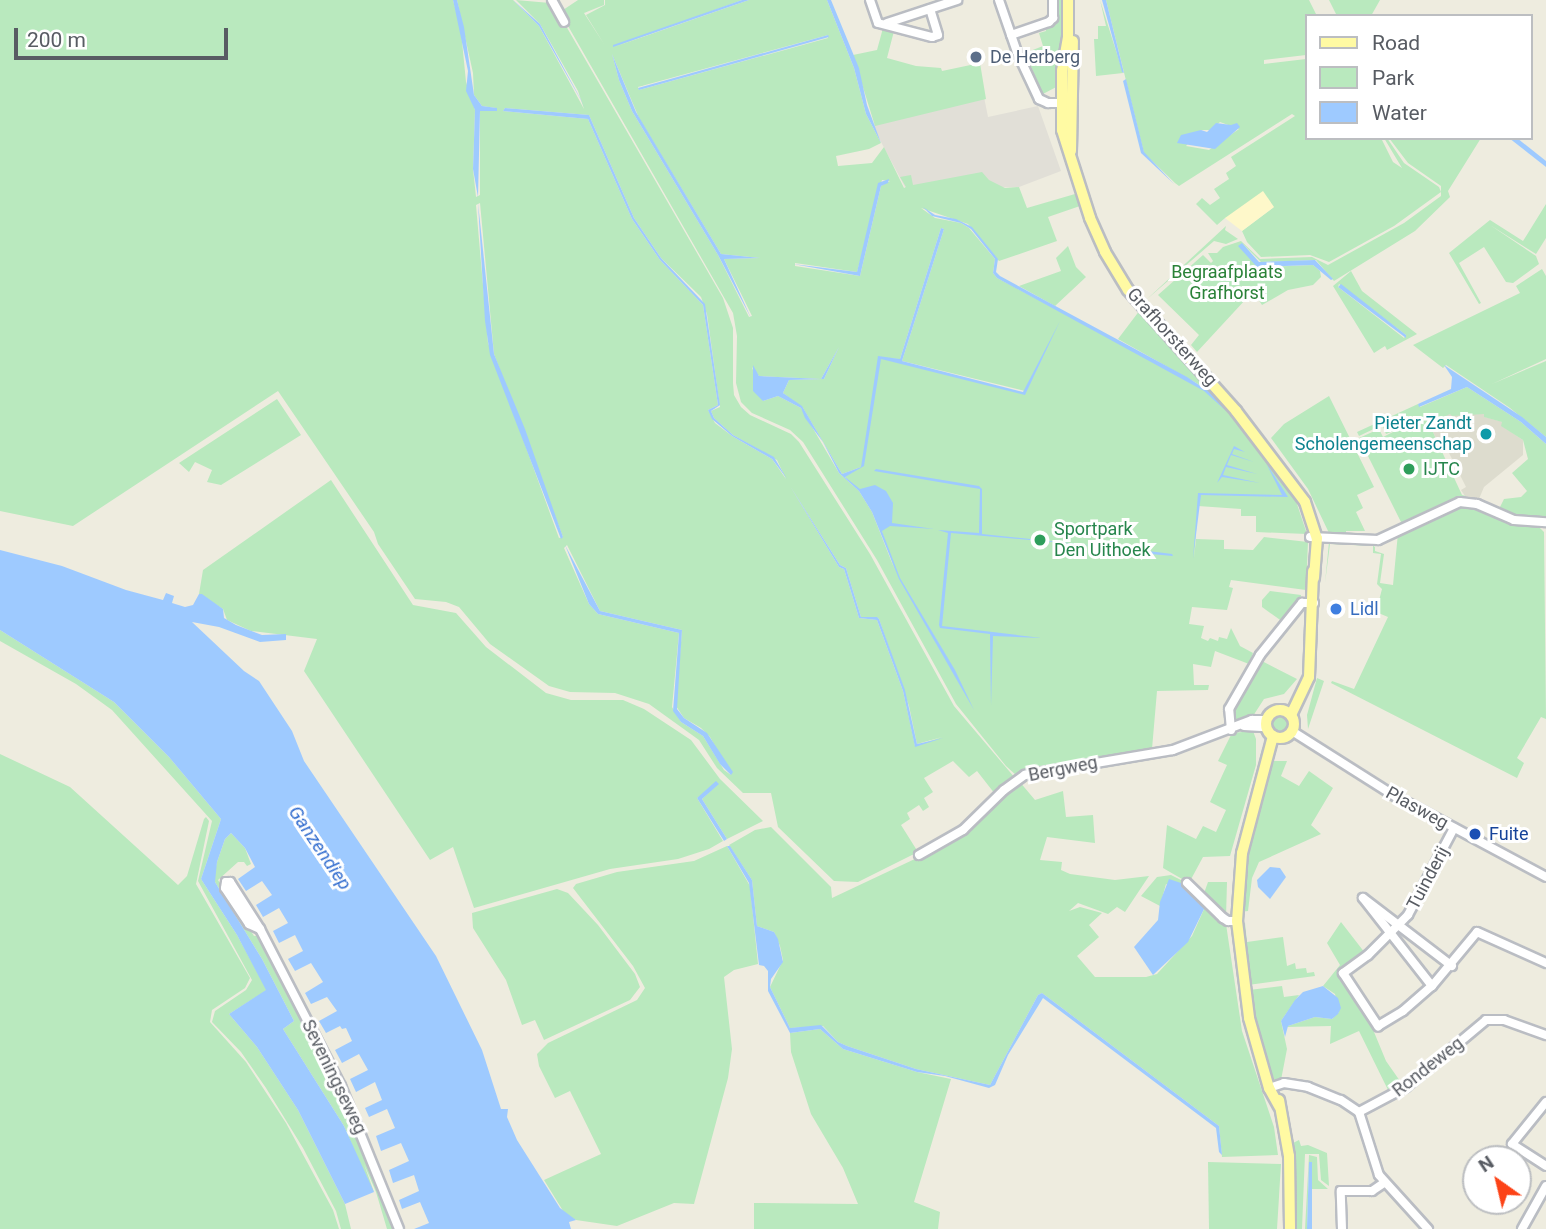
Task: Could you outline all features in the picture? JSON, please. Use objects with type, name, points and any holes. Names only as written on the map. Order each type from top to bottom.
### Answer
[{"type":"main road","name":"Grafhorsterweg","points":[[1068,0],[1063,137],[1090,218],[1105,252],[1128,289],[1237,411],[1300,497],[1313,537],[1314,603],[1308,669],[1287,713]]},
{"type":"main road","points":[[1271,730],[1292,731],[1294,721],[1287,713],[1272,713],[1265,774],[1242,853],[1237,920],[1248,1018],[1279,1106],[1289,1156],[1290,1229]]},
{"type":"street","points":[[552,0],[564,22]]},
{"type":"street","points":[[870,0],[878,23],[887,23],[932,37],[939,35],[930,9]]},
{"type":"street","points":[[887,23],[957,0]]},
{"type":"street","points":[[999,0],[1039,99],[1066,103]]},
{"type":"street","points":[[1011,35],[1049,22],[1053,18],[1053,0]]},
{"type":"street","points":[[1313,537],[1378,540],[1460,502],[1477,504],[1514,520],[1546,522]]},
{"type":"street","points":[[1231,730],[1229,709],[1260,655],[1302,603],[1314,603]]},
{"type":"street","name":"Bergweg","points":[[919,855],[963,830],[1004,790],[1025,775],[1173,750],[1256,720],[1271,730]]},
{"type":"street","name":"Plasweg","points":[[1292,731],[1395,796],[1546,877]]},
{"type":"street","name":"Tuinderij","points":[[1454,828],[1429,880],[1399,925],[1343,973],[1378,1026],[1403,1011],[1432,986],[1477,932],[1546,963]]},
{"type":"street","name":"Seveningseweg","points":[[260,929],[252,927],[243,916],[225,888],[226,882],[230,882],[260,929],[341,1086],[399,1229]]},
{"type":"street","points":[[1187,883],[1223,918],[1228,921],[1237,920]]},
{"type":"street","name":"Tuinderij","points":[[1432,986],[1363,898],[1451,966]]},
{"type":"street","name":"Rondeweg","points":[[1359,1112],[1406,1087],[1489,1019],[1504,1020],[1546,1035]]},
{"type":"street","points":[[1272,1087],[1289,1084],[1316,1090],[1359,1112],[1365,1123],[1375,1167],[1384,1183],[1428,1229]]},
{"type":"street","points":[[1546,1102],[1512,1144],[1546,1166]]},
{"type":"street","points":[[1342,1229],[1341,1191],[1372,1191],[1384,1183]]},
{"type":"street","points":[[1522,1229],[1546,1186]]},
{"type":"shaded area","points":[[984,97],[988,117],[1038,106],[1061,171],[1019,187],[906,189],[872,125]]},
{"type":"shaded area","points":[[1450,413],[1484,414],[1485,417],[1503,422],[1502,426],[1523,440],[1523,455],[1484,487],[1479,499],[1465,496],[1461,490],[1466,487],[1448,451],[1443,453],[1432,430],[1433,422]]},
{"type":"green space","points":[[0,0],[453,0],[461,31],[466,82],[475,110],[473,169],[476,197],[480,195],[480,111],[497,111],[496,108],[482,106],[474,95],[473,73],[457,0],[513,0],[539,26],[584,109],[578,91],[540,24],[516,0],[550,3],[560,25],[566,26],[723,298],[733,328],[734,395],[741,407],[750,415],[791,434],[799,442],[870,554],[954,706],[1015,778],[995,794],[977,771],[969,777],[953,761],[924,778],[933,792],[924,798],[929,807],[923,811],[919,805],[907,813],[910,819],[901,825],[918,852],[858,882],[834,881],[778,827],[771,793],[743,793],[717,768],[699,740],[649,704],[615,693],[570,692],[549,686],[490,644],[459,607],[446,602],[415,599],[378,544],[374,532],[278,391],[73,526],[0,511]],"holes":[[[505,108],[589,115],[634,218],[661,258],[701,297],[707,314],[720,407],[711,411],[714,418],[733,435],[777,460],[786,479],[772,459],[732,436],[715,423],[708,410],[718,405],[703,305],[660,260],[632,219],[588,119],[503,111]],[[480,203],[494,354],[563,537],[559,538],[488,343],[476,205]],[[790,486],[840,565],[846,568],[861,617],[879,619],[909,706],[917,744],[942,737],[915,746],[903,691],[877,620],[859,618],[844,569],[839,567]],[[567,545],[600,611],[682,630],[676,706],[684,718],[710,737],[731,775],[724,770],[703,736],[681,722],[672,707],[679,633],[598,614],[589,604],[564,548]]]},
{"type":"green space","points":[[578,0],[604,0],[604,5],[584,13],[604,44],[586,15],[605,5],[605,0],[742,0],[614,47],[749,0],[827,0],[854,68],[866,114],[881,143],[869,149],[836,156],[838,166],[872,163],[884,147],[904,188],[906,187],[900,177],[911,175],[913,185],[982,172],[989,180],[1005,188],[1019,187],[1027,208],[1075,194],[1080,206],[1048,217],[1057,241],[999,261],[968,224],[921,208],[935,218],[961,223],[969,228],[995,259],[993,273],[997,278],[1207,389],[1118,339],[1140,310],[1216,391],[1294,495],[1307,534],[1256,532],[1256,516],[1241,516],[1241,509],[1198,506],[1194,558],[1196,539],[1224,540],[1224,549],[1253,550],[1264,537],[1308,542],[1306,590],[1231,580],[1229,587],[1233,588],[1227,610],[1192,607],[1189,624],[1204,626],[1201,638],[1208,641],[1210,638],[1218,641],[1219,637],[1227,639],[1231,628],[1240,646],[1253,653],[1249,664],[1215,651],[1211,667],[1193,664],[1194,685],[1209,685],[1208,690],[1157,691],[1152,749],[1041,768],[1017,776],[1006,766],[956,704],[877,560],[803,442],[790,430],[752,413],[741,402],[736,383],[737,336],[733,313],[560,12]],"holes":[[[828,35],[828,38],[639,90],[638,87]],[[612,54],[639,118],[721,254],[760,258],[724,259],[752,316],[749,317],[718,255],[632,111]],[[882,180],[890,181],[881,186],[860,276],[795,266],[795,263],[857,272]],[[941,228],[944,229],[902,361],[1025,391],[1022,393],[880,358],[900,359]],[[839,347],[824,379],[789,380],[783,393],[803,408],[842,474],[861,467],[844,476],[873,504],[894,568],[872,512],[859,491],[839,473],[801,408],[778,396],[763,401],[752,367],[759,376],[821,379]]]},
{"type":"green space","points":[[1056,0],[1064,0],[1060,85],[1043,94],[1025,53],[1043,46],[1039,33],[1046,31],[1045,26],[1055,22]]},
{"type":"green space","points":[[1100,0],[1123,73],[1096,76],[1094,39],[1098,39],[1098,26],[1106,26]]},
{"type":"green space","points":[[1106,0],[1309,0],[1316,14],[1304,14],[1304,55],[1264,60],[1264,64],[1304,59],[1304,140],[1382,140],[1393,162],[1402,168],[1385,140],[1388,140],[1404,163],[1439,187],[1441,192],[1394,226],[1329,262],[1310,255],[1261,257],[1247,242],[1242,231],[1274,207],[1225,218],[1217,225],[1196,204],[1202,198],[1210,205],[1220,198],[1214,189],[1229,179],[1226,173],[1236,166],[1231,157],[1295,116],[1292,114],[1179,186],[1144,153]],"holes":[[[1220,122],[1239,129],[1209,150],[1186,146],[1201,130],[1211,130]]]},
{"type":"green space","points":[[1329,0],[1380,0],[1372,14],[1336,14]]},
{"type":"green space","points":[[883,28],[894,31],[887,58],[916,66],[941,68],[942,71],[980,63],[986,99],[875,126],[853,55],[877,50]]},
{"type":"green space","name":"Begraafplaats Grafhorst","points":[[1391,140],[1480,140],[1448,191],[1450,197],[1415,231],[1334,281],[1316,260],[1261,262],[1242,243],[1262,267],[1313,265],[1320,271],[1321,277],[1313,285],[1288,290],[1262,305],[1256,296],[1246,299],[1197,352],[1191,345],[1199,335],[1158,295],[1203,255],[1211,263],[1213,261],[1208,253],[1217,253],[1223,247],[1241,241],[1260,259],[1312,257],[1328,265],[1404,223],[1441,196],[1441,186],[1408,163]]},
{"type":"green space","points":[[1546,204],[1546,238],[1536,254],[1490,225],[1536,256],[1539,264],[1513,283],[1506,282],[1484,247],[1459,263],[1481,303],[1479,304],[1449,253],[1490,220],[1523,241]]},
{"type":"green space","points":[[1226,226],[1225,230],[1238,239],[1226,244],[1214,241],[1146,300]]},
{"type":"green space","points":[[1068,246],[1076,267],[1086,277],[1055,306],[1019,286],[1061,271],[1056,258]]},
{"type":"green space","points":[[1542,269],[1546,276],[1546,359],[1492,384],[1546,361],[1546,437],[1510,408],[1446,365],[1443,368],[1413,345],[1520,293],[1516,286]]},
{"type":"green space","points":[[1351,271],[1362,291],[1417,334],[1387,350],[1385,346],[1374,353],[1333,286]],"holes":[[[1339,284],[1406,335],[1404,338],[1338,287]]]},
{"type":"green space","points":[[1467,387],[1521,422],[1546,444],[1546,520],[1519,519],[1498,511],[1504,499],[1521,497],[1527,491],[1512,473],[1528,459],[1523,440],[1501,426],[1502,422],[1484,417],[1484,414],[1450,414],[1433,422],[1432,430],[1462,495],[1466,496],[1396,528],[1401,522],[1359,438],[1379,429],[1383,437],[1399,429],[1386,434],[1382,425],[1359,436],[1357,432],[1418,404],[1420,407]]},
{"type":"green space","points":[[1329,396],[1374,487],[1357,495],[1363,508],[1356,512],[1365,531],[1346,531],[1346,537],[1329,533],[1308,489],[1271,438],[1284,424]]},
{"type":"green space","points":[[277,399],[301,435],[221,485],[207,482],[212,470],[195,462],[189,472],[179,463]]},
{"type":"green space","points":[[331,480],[413,605],[456,613],[486,647],[546,693],[571,700],[623,700],[644,709],[691,740],[720,779],[763,821],[727,839],[702,799],[718,784],[697,798],[723,841],[709,849],[678,859],[610,869],[474,908],[453,847],[430,860],[304,671],[317,639],[251,631],[227,620],[223,609],[199,594],[203,570]]},
{"type":"green space","points":[[1466,505],[1535,523],[1544,532],[1546,719],[1541,717],[1517,758],[1524,763],[1517,778],[1331,683],[1332,681],[1354,689],[1388,617],[1376,612],[1382,589],[1377,584],[1381,554],[1373,553],[1373,546],[1330,544],[1325,583],[1329,542],[1370,542],[1375,547],[1375,551],[1384,554],[1380,583],[1393,585],[1398,533],[1456,506]]},
{"type":"green space","points":[[1270,591],[1301,595],[1300,602],[1283,622],[1262,607],[1262,600]]},
{"type":"green space","points":[[0,630],[114,702],[169,757],[221,819],[201,879],[237,935],[267,990],[229,1014],[257,1047],[298,1110],[345,1204],[351,1229],[341,1229],[336,1211],[303,1148],[266,1088],[241,1052],[212,1022],[215,1011],[246,990],[252,980],[198,881],[212,821],[112,710],[76,684],[0,641]]},
{"type":"green space","points":[[1260,660],[1297,679],[1284,694],[1264,699],[1253,716],[1237,721],[1231,711]]},
{"type":"green space","points":[[1317,678],[1324,681],[1308,729],[1307,715]]},
{"type":"green space","points":[[1280,715],[1286,717],[1286,729],[1280,731],[1274,729],[1272,723],[1274,717]]},
{"type":"green space","points":[[1253,731],[1256,739],[1256,765],[1230,856],[1203,857],[1189,883],[1163,868],[1167,825],[1196,839],[1203,826],[1216,832],[1226,810],[1210,802],[1227,765],[1218,761],[1232,733]]},
{"type":"green space","points":[[1262,749],[1266,750],[1239,854],[1234,857]]},
{"type":"green space","points":[[0,754],[70,787],[178,885],[187,876],[204,819],[206,817],[209,821],[196,884],[250,978],[245,988],[212,1010],[210,1022],[246,1062],[286,1123],[333,1210],[339,1229],[0,1229]]},
{"type":"green space","points":[[1274,761],[1287,761],[1281,776],[1299,786],[1309,771],[1333,788],[1311,825],[1321,834],[1259,862],[1252,878],[1248,911],[1240,912],[1242,880],[1256,812]]},
{"type":"green space","points":[[1019,781],[1035,800],[1063,791],[1066,817],[1093,815],[1095,843],[1047,837],[1040,860],[1062,862],[1061,870],[1070,874],[1115,880],[1149,876],[1125,912],[1117,907],[1108,914],[1078,903],[1069,911],[1080,907],[1102,913],[1089,925],[1099,937],[1077,956],[1095,977],[1146,977],[1157,974],[1192,936],[1205,907],[1166,884],[1160,906],[1141,896],[1157,877],[1171,875],[1181,880],[1226,924],[1242,1031],[1274,1127],[1278,1155],[1222,1157],[1219,1126],[1042,993],[1038,995],[990,1085],[916,1069],[847,1046],[838,1042],[823,1026],[790,1028],[770,987],[783,960],[780,946],[774,932],[757,926],[752,880],[729,845],[755,830],[771,827],[831,887],[832,898],[953,841]]},
{"type":"green space","points":[[231,833],[245,848],[251,864],[247,866],[244,862],[238,862],[218,880],[254,936],[261,935],[345,1098],[397,1229],[387,1229],[376,1192],[364,1164],[374,1192],[344,1126],[283,1029],[294,1021],[262,959],[215,882],[217,862],[225,839]]},
{"type":"green space","points":[[727,846],[750,886],[758,964],[734,970],[724,977],[732,1049],[728,1078],[694,1204],[674,1203],[617,1226],[576,1220],[565,1214],[544,1180],[601,1154],[570,1091],[555,1098],[539,1066],[537,1054],[548,1043],[637,1000],[645,988],[633,966],[573,888],[576,884],[617,872],[694,861]]},
{"type":"green space","points":[[1208,882],[1227,882],[1226,917],[1203,896]]},
{"type":"green space","points":[[557,889],[568,893],[598,925],[635,974],[640,987],[630,1000],[544,1040],[535,1020],[522,1025],[506,980],[473,928],[472,913]]},
{"type":"green space","points":[[1341,922],[1365,953],[1341,969],[1351,994],[1377,1030],[1374,1032],[1386,1061],[1400,1081],[1394,1086],[1397,1090],[1390,1094],[1359,1031],[1330,1044],[1331,1026],[1285,1027],[1315,1017],[1332,1019],[1339,1012],[1335,994],[1323,986],[1340,965],[1327,943]]},
{"type":"green space","points":[[1245,923],[1247,942],[1283,937],[1287,966],[1295,963],[1296,969],[1306,968],[1307,973],[1314,972],[1315,976],[1248,985],[1242,924]]},
{"type":"green space","points":[[1282,986],[1284,997],[1299,995],[1281,1021],[1287,1049],[1281,1080],[1276,1083],[1259,1045],[1249,990]]},
{"type":"green space","points":[[820,1029],[843,1049],[917,1072],[951,1079],[914,1202],[940,1212],[938,1229],[754,1229],[754,1203],[858,1204],[843,1168],[811,1114],[791,1052],[790,1033]]},
{"type":"green space","points":[[1299,1140],[1301,1146],[1308,1145],[1327,1153],[1329,1186],[1321,1180],[1319,1154],[1305,1154],[1302,1229],[1294,1229],[1295,1157],[1291,1144]]},
{"type":"green space","points":[[1309,1155],[1317,1157],[1318,1180],[1328,1189],[1312,1189],[1312,1162],[1309,1162],[1305,1229]]},
{"type":"green space","points":[[1208,1162],[1281,1164],[1277,1229],[1209,1229]]},
{"type":"sand","points":[[1263,191],[1274,207],[1242,231],[1225,218]]},
{"type":"water","points":[[453,0],[457,0],[464,27],[474,95],[482,106],[497,108],[497,111],[480,111],[478,197],[473,169],[475,110],[466,91],[468,71]]},
{"type":"water","points":[[513,0],[540,24],[586,109],[539,26]]},
{"type":"water","points":[[742,0],[749,0],[613,47],[613,45]]},
{"type":"water","points":[[827,0],[831,0],[859,68],[867,105],[881,143],[866,114],[854,68]]},
{"type":"water","points":[[1102,0],[1106,0],[1124,73],[1122,72]]},
{"type":"water","points":[[828,35],[829,37],[639,90],[638,88]]},
{"type":"water","points":[[612,54],[636,112],[721,254],[760,258],[724,259],[751,318],[718,255],[632,111]]},
{"type":"water","points":[[1126,79],[1144,152],[1174,184],[1141,153],[1123,81]]},
{"type":"water","points":[[505,108],[589,115],[634,218],[661,258],[705,304],[720,405],[711,411],[714,418],[733,435],[774,457],[787,479],[772,459],[732,436],[712,419],[708,410],[718,405],[703,305],[660,260],[632,219],[588,119],[503,111]]},
{"type":"water","points":[[1216,123],[1237,123],[1240,127],[1215,149],[1177,143],[1181,135],[1201,130],[1207,132]]},
{"type":"water","points":[[1512,140],[1520,140],[1546,161],[1546,167]]},
{"type":"water","points":[[889,179],[888,183],[881,186],[860,276],[793,264],[857,272],[878,183]]},
{"type":"water","points":[[478,203],[494,354],[525,429],[563,537],[561,539],[490,355],[485,321]]},
{"type":"water","points":[[923,207],[935,215],[956,219],[972,227],[998,259],[996,272],[1000,276],[1187,377],[1214,395],[1226,411],[1204,391],[997,278],[993,273],[995,259],[971,229],[961,223],[932,216]]},
{"type":"water","points":[[941,228],[944,229],[902,361],[1023,392],[1060,321],[1025,395],[881,359],[864,466],[845,477],[860,489],[875,485],[886,491],[893,503],[892,523],[934,529],[890,526],[882,531],[900,578],[955,670],[974,710],[899,579],[872,512],[859,491],[839,473],[801,408],[778,396],[763,401],[753,391],[753,365],[759,376],[821,379],[839,347],[824,379],[789,380],[783,393],[802,406],[842,474],[861,467],[878,356],[900,359]]},
{"type":"water","points":[[1242,243],[1259,262],[1315,260],[1333,279],[1313,265],[1257,267],[1238,246]]},
{"type":"water","points":[[1341,284],[1406,335],[1406,338],[1338,287]]},
{"type":"water","points":[[1444,365],[1522,417],[1546,437],[1546,444],[1521,422],[1467,387],[1419,407],[1418,404],[1451,389],[1452,377]]},
{"type":"water","points":[[1234,446],[1245,452],[1234,449],[1232,454],[1254,462],[1231,455],[1227,465],[1257,474],[1226,467],[1223,475],[1260,483],[1222,477],[1217,483]]},
{"type":"water","points":[[1266,463],[1288,497],[1201,495],[1193,559],[1198,493],[1282,495]]},
{"type":"water","points":[[876,469],[979,486],[982,489],[982,534],[1107,547],[951,533],[942,626],[1042,638],[993,636],[991,706],[990,634],[940,628],[939,625],[948,533],[938,530],[979,533],[980,489],[874,471]]},
{"type":"water","points":[[790,486],[840,565],[846,568],[861,617],[879,619],[905,690],[917,744],[943,738],[915,747],[903,691],[877,620],[859,618],[844,569],[839,567]]},
{"type":"water","points":[[565,545],[600,611],[682,630],[677,709],[684,718],[707,733],[733,772],[731,775],[720,764],[703,736],[681,722],[673,711],[679,633],[598,614],[589,604]]},
{"type":"water","points":[[1117,547],[1172,554],[1173,556],[1116,551]]},
{"type":"water","name":"Ganzendiep","points":[[0,550],[62,566],[126,590],[163,600],[166,593],[174,596],[172,603],[185,607],[193,605],[199,594],[202,594],[223,609],[224,618],[236,625],[262,635],[286,634],[286,640],[260,642],[219,627],[192,622],[244,671],[259,681],[292,731],[304,761],[436,956],[482,1050],[501,1109],[508,1109],[507,1117],[517,1140],[560,1208],[576,1220],[569,1222],[571,1229],[414,1229],[429,1223],[420,1202],[402,1209],[399,1200],[419,1191],[414,1175],[393,1183],[389,1170],[409,1161],[401,1143],[381,1151],[376,1136],[395,1128],[387,1109],[369,1117],[365,1108],[382,1100],[375,1082],[356,1092],[350,1079],[368,1070],[359,1054],[342,1063],[335,1050],[352,1041],[346,1028],[342,1029],[340,1026],[326,1033],[319,1021],[337,1011],[327,997],[311,1004],[305,993],[323,982],[311,963],[295,971],[288,959],[303,951],[295,935],[279,943],[273,931],[288,923],[279,908],[263,917],[256,905],[272,895],[262,881],[246,891],[238,879],[255,867],[245,848],[231,833],[225,839],[217,862],[215,882],[262,959],[294,1021],[283,1029],[344,1126],[374,1192],[345,1204],[298,1110],[257,1047],[229,1014],[266,990],[237,935],[201,879],[221,819],[169,757],[114,702],[0,630]]},
{"type":"water","points":[[716,781],[719,784],[702,799],[727,839],[724,841],[697,798]]},
{"type":"water","points":[[727,846],[730,846],[752,880],[757,926],[774,932],[778,939],[783,962],[771,979],[770,987],[790,1028],[821,1025],[838,1042],[847,1046],[916,1069],[990,1085],[1038,995],[1042,993],[1219,1126],[1222,1155],[1219,1152],[1216,1128],[1043,998],[1008,1055],[995,1085],[989,1088],[945,1076],[917,1072],[843,1049],[820,1029],[790,1033],[768,991],[768,971],[759,965],[749,883]]},
{"type":"water","points":[[1270,867],[1280,868],[1286,877],[1270,899],[1258,887],[1257,880]]},
{"type":"water","points":[[1169,879],[1184,884],[1205,907],[1188,942],[1153,975],[1134,947],[1158,920],[1160,902]]},
{"type":"water","points":[[1323,986],[1338,998],[1341,1008],[1338,1014],[1332,1019],[1315,1017],[1288,1026],[1285,1037],[1281,1021],[1295,1000],[1303,992]]},
{"type":"water","points":[[1309,1162],[1312,1162],[1312,1229],[1307,1229]]},
{"type":"place","name":"De Herberg","points":[[976,57]]},
{"type":"place","name":"Pieter Zandt Scholengemeenschap","points":[[1486,434]]},
{"type":"place","name":"IJTC","points":[[1409,469]]},
{"type":"place","name":"Sportpark Den Uithoek","points":[[1040,540]]},
{"type":"place","name":"Lidl","points":[[1336,609]]},
{"type":"place","name":"Fuite","points":[[1475,834]]}]
